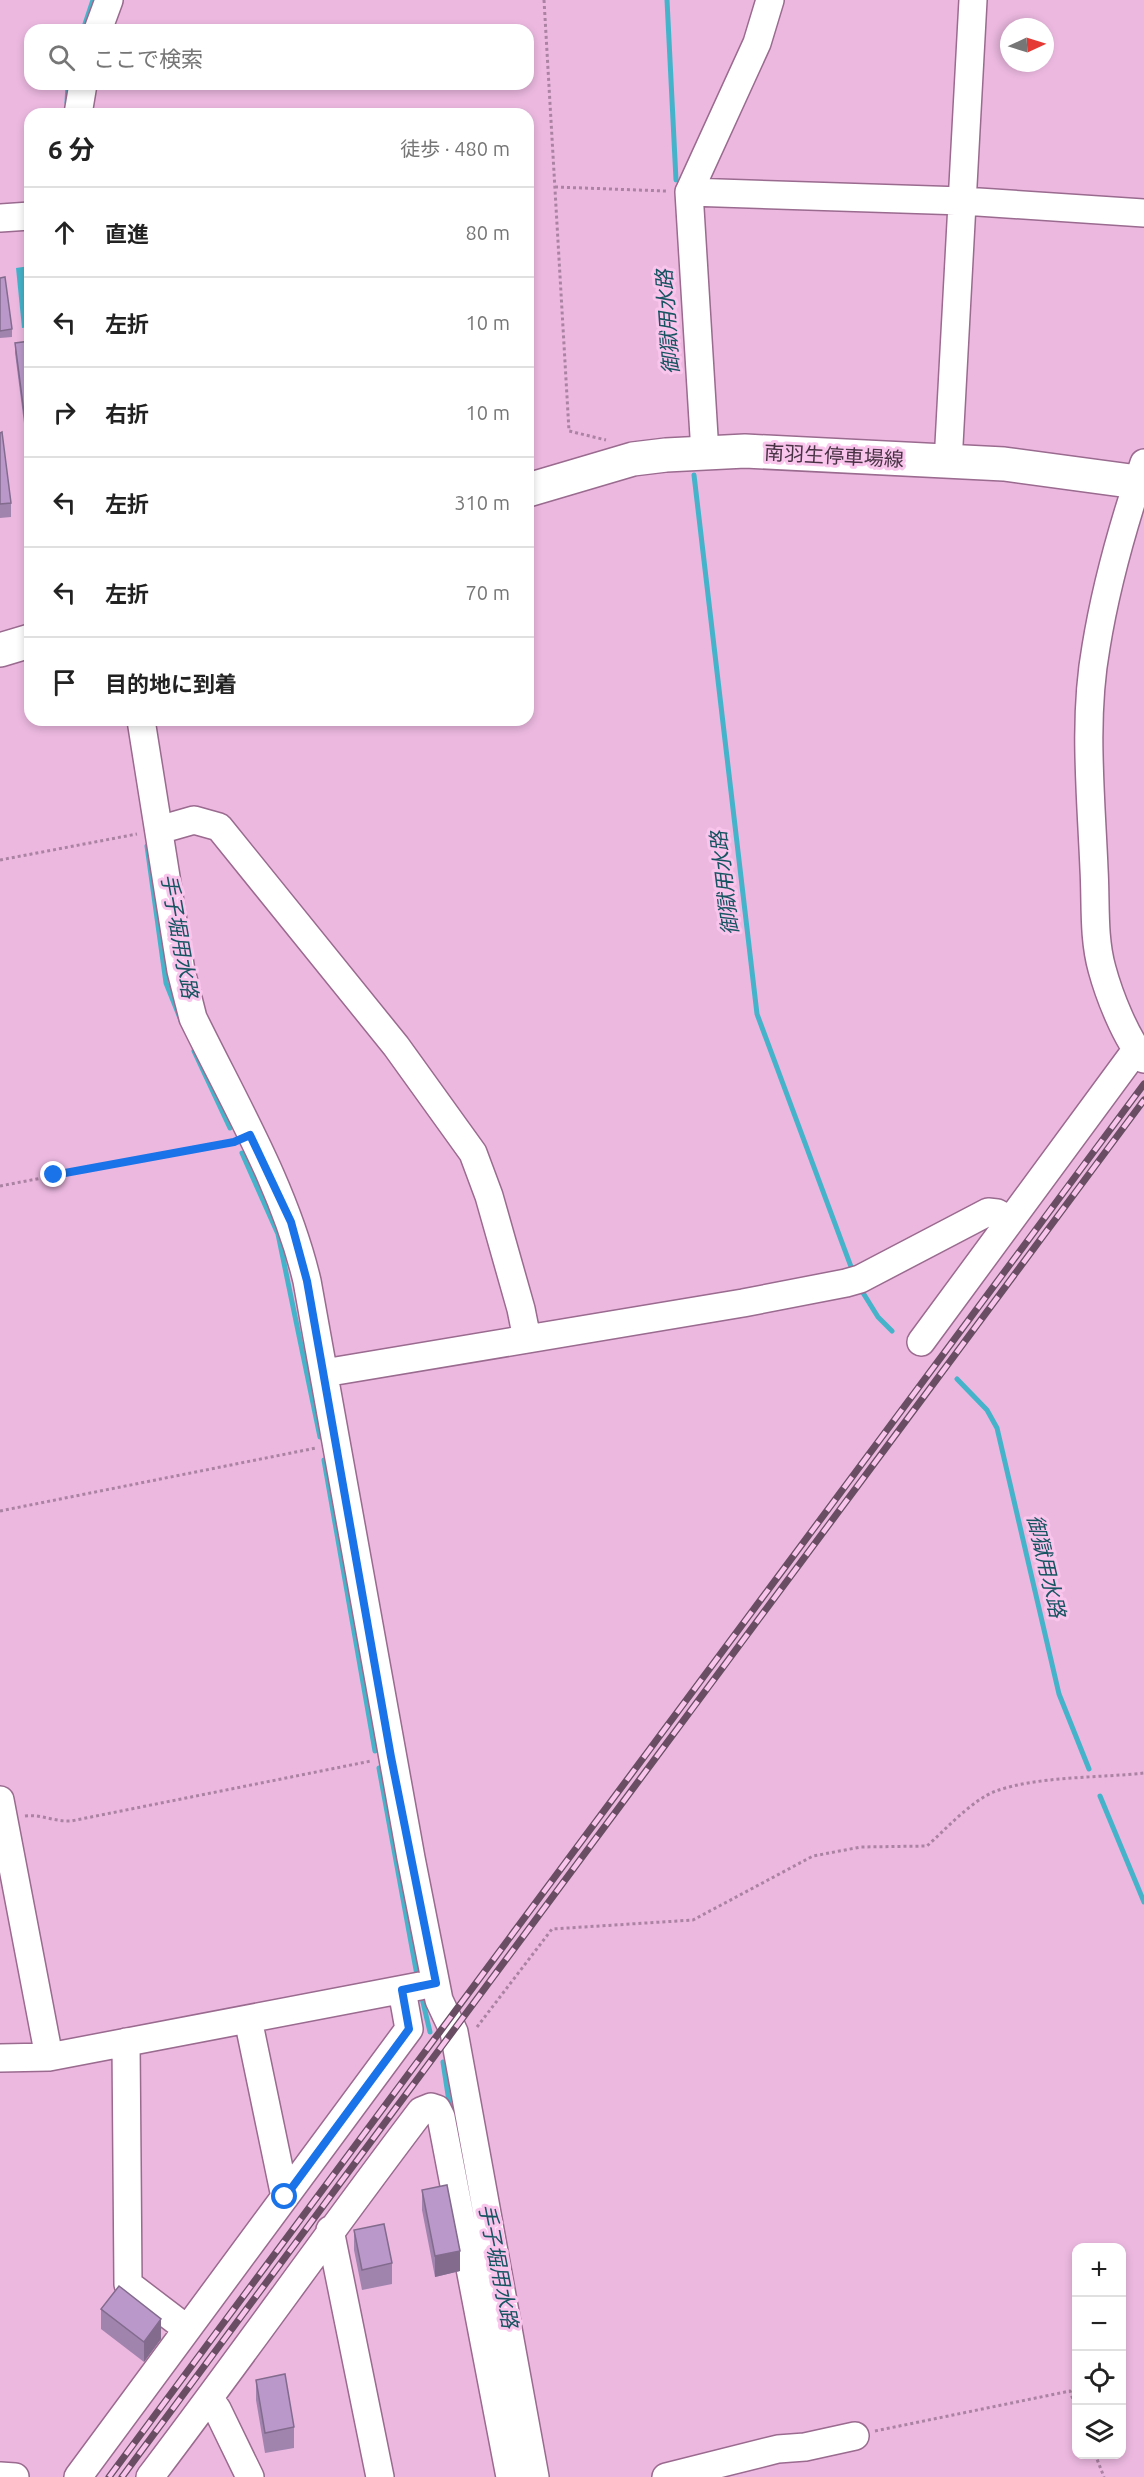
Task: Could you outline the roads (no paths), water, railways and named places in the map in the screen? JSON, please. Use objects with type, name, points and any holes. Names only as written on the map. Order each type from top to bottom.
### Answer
[{"type":"main road","name":"南羽生停車場線","points":[[534,488],[633,459],[705,453],[779,452],[948,463],[1004,464],[1142,476]]},
{"type":"main road","points":[[0,650],[24,643]]},
{"type":"street","points":[[100,24],[109,0]]},
{"type":"street","points":[[705,453],[689,192],[757,43],[770,0]]},
{"type":"street","points":[[948,463],[973,0]]},
{"type":"street","points":[[79,108],[82,90]]},
{"type":"street","points":[[689,192],[963,201],[1144,213]]},
{"type":"street","points":[[0,218],[24,216]]},
{"type":"street","points":[[921,1342],[1010,1220],[1140,1054],[1113,999],[1101,968],[1097,936],[1090,773],[1091,692],[1095,648],[1106,596],[1142,476]]},
{"type":"street","points":[[142,726],[181,971],[193,1018],[277,1190],[299,1248],[324,1373],[391,1757],[439,2000],[454,2032],[535,2477]]},
{"type":"street","points":[[159,830],[194,820],[219,827],[396,1046],[473,1153],[492,1207],[521,1309],[527,1339]]},
{"type":"street","points":[[324,1373],[846,1283],[860,1279],[988,1212],[997,1213],[1010,1220]]},
{"type":"street","points":[[3,1810],[49,2057]]},
{"type":"street","points":[[0,2058],[49,2057],[436,1983]]},
{"type":"street","points":[[78,2477],[409,2029],[402,1990]]},
{"type":"street","points":[[248,2019],[285,2197]]},
{"type":"street","points":[[126,2042],[129,2284],[187,2329]]},
{"type":"street","points":[[150,2477],[210,2398],[330,2230],[421,2111],[431,2107],[437,2109],[441,2117],[510,2477]]},
{"type":"street","points":[[330,2230],[380,2477]]},
{"type":"street","points":[[210,2398],[250,2477]]},
{"type":"street","points":[[666,2477],[778,2450],[805,2447],[855,2436]]},
{"type":"street","points":[[0,2476],[15,2477]]},
{"type":"water","points":[[24,267],[24,328],[22,328],[16,268]]},
{"type":"waterway","name":"手子堀用水路","points":[[85,24],[93,0]]},
{"type":"waterway","name":"御獄用水路","points":[[667,0],[676,180]]},
{"type":"waterway","name":"手子堀用水路","points":[[67,103],[68,90]]},
{"type":"waterway","name":"御獄用水路","points":[[694,475],[757,1014],[853,1272]]},
{"type":"waterway","name":"手子堀用水路","points":[[147,846],[166,983],[182,1023]]},
{"type":"waterway","name":"手子堀用水路","points":[[194,1051],[230,1128]]},
{"type":"waterway","name":"手子堀用水路","points":[[242,1153],[278,1234],[320,1437]]},
{"type":"waterway","name":"御獄用水路","points":[[860,1288],[878,1317],[892,1331]]},
{"type":"waterway","name":"御獄用水路","points":[[957,1379],[987,1410],[997,1428],[1059,1694],[1089,1769]]},
{"type":"waterway","name":"手子堀用水路","points":[[324,1460],[375,1751]]},
{"type":"waterway","name":"手子堀用水路","points":[[379,1768],[417,1975]]},
{"type":"waterway","name":"御獄用水路","points":[[1100,1796],[1144,1902]]},
{"type":"waterway","name":"手子堀用水路","points":[[421,1994],[430,2032]]},
{"type":"waterway","name":"手子堀用水路","points":[[443,2062],[450,2108]]},
{"type":"railway","points":[[109,2477],[1144,1084]]},
{"type":"railway","points":[[122,2477],[1144,1100]]}]
